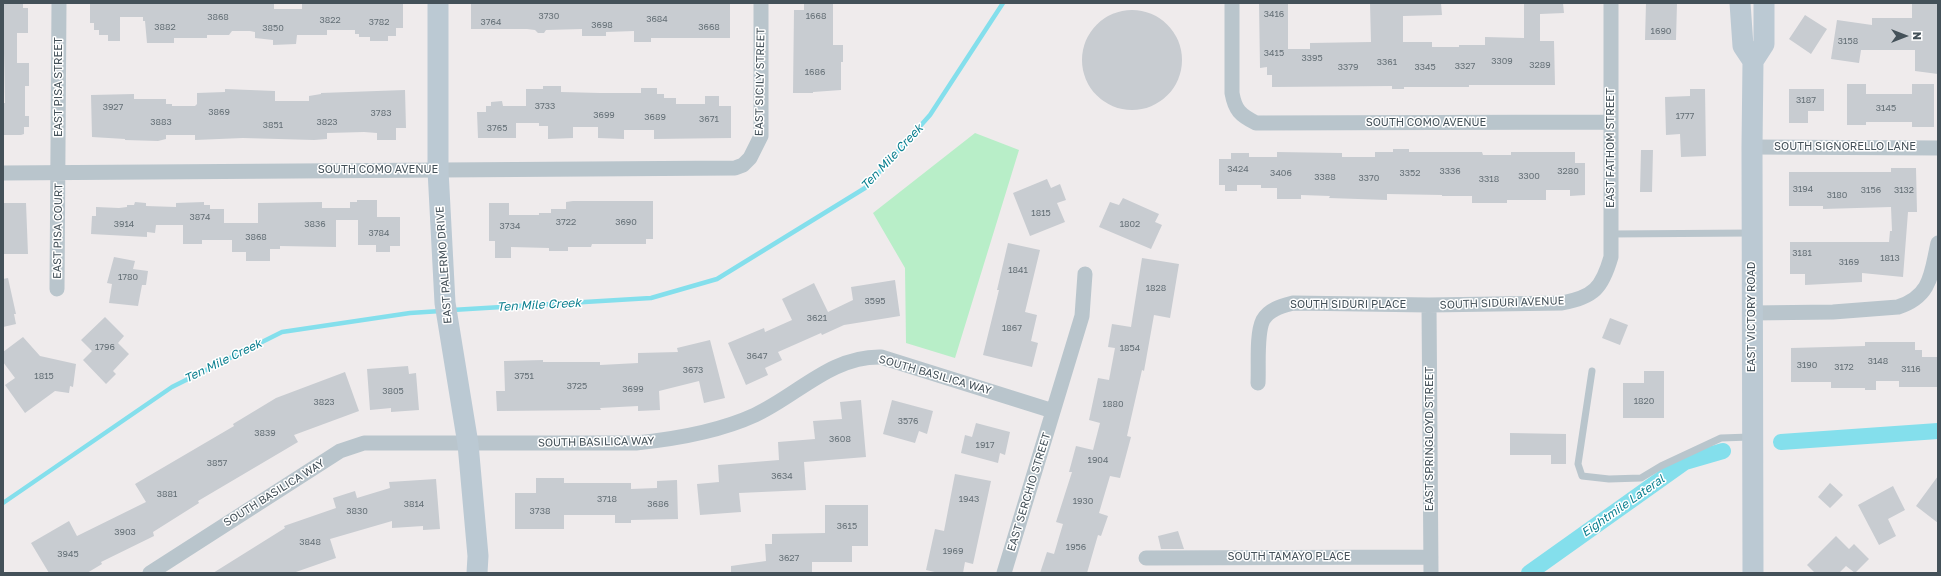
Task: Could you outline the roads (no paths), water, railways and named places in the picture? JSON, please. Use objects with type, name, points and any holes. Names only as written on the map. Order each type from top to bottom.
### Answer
[{"type":"main road","name":"EAST PALERMO DRIVE","points":[[438,3],[438,170],[446,311],[468,444],[478,556],[477,573]]},
{"type":"main road","points":[[1740,3],[1742,46],[1753,62],[1764,44],[1764,3]]},
{"type":"main road","name":"EAST VICTORY ROAD","points":[[1753,62],[1753,573]]},
{"type":"street","name":"EAST PISA STREET","points":[[59,3],[59,172]]},
{"type":"street","name":"EAST SICILY STREET","points":[[750,158],[761,136],[761,3]]},
{"type":"street","name":"SOUTH COMO AVENUE","points":[[1232,3],[1232,93],[1234,105],[1243,117],[1256,123],[1611,122]]},
{"type":"street","name":"EAST FATHOM STREET","points":[[1596,290],[1606,274],[1611,257],[1611,3]]},
{"type":"street","name":"SOUTH SIGNORELLO LANE","points":[[1752,147],[1938,148]]},
{"type":"street","name":"SOUTH COMO AVENUE","points":[[3,173],[730,168],[743,165],[750,158]]},
{"type":"street","name":"EAST PISA COURT","points":[[57,289],[59,172]]},
{"type":"street","points":[[1752,313],[1833,312],[1898,307],[1917,299],[1930,278],[1938,243]]},
{"type":"street","name":"EAST SERCHIO STREET","points":[[1004,573],[1082,316],[1085,274]]},
{"type":"street","name":"SOUTH SIDURI AVENUE","points":[[1429,305],[1562,303],[1580,299],[1596,290]]},
{"type":"street","name":"SOUTH SIDURI PLACE","points":[[1258,383],[1260,330],[1263,319],[1281,306],[1293,303],[1429,305]]},
{"type":"street","name":"EAST SPRINGLOYD STREET","points":[[1429,305],[1431,573]]},
{"type":"street","name":"SOUTH BASILICA WAY","points":[[150,573],[296,479],[351,446],[364,443],[636,443],[665,440],[694,434],[754,416],[791,396],[832,368],[851,360],[867,357],[881,357],[1053,411]]},
{"type":"street","name":"SOUTH TAMAYO PLACE","points":[[1146,558],[1431,557]]},
{"type":"lane","points":[[1611,234],[1752,233]]},
{"type":"lane","points":[[1592,371],[1578,464],[1582,476],[1609,479],[1641,478],[1661,466],[1721,438],[1752,437]]},
{"type":"waterway","name":"Ten Mile Creek","points":[[452,310],[651,298],[717,279],[865,188],[930,115],[1003,3]]},
{"type":"waterway","name":"Ten Mile Creek","points":[[3,503],[172,387],[282,332],[410,313],[441,311]]},
{"type":"waterway","name":"Eightmile Lateral","points":[[1781,442],[1938,431]]},
{"type":"waterway","name":"Eightmile Lateral","points":[[1529,573],[1685,462],[1723,451]]}]
